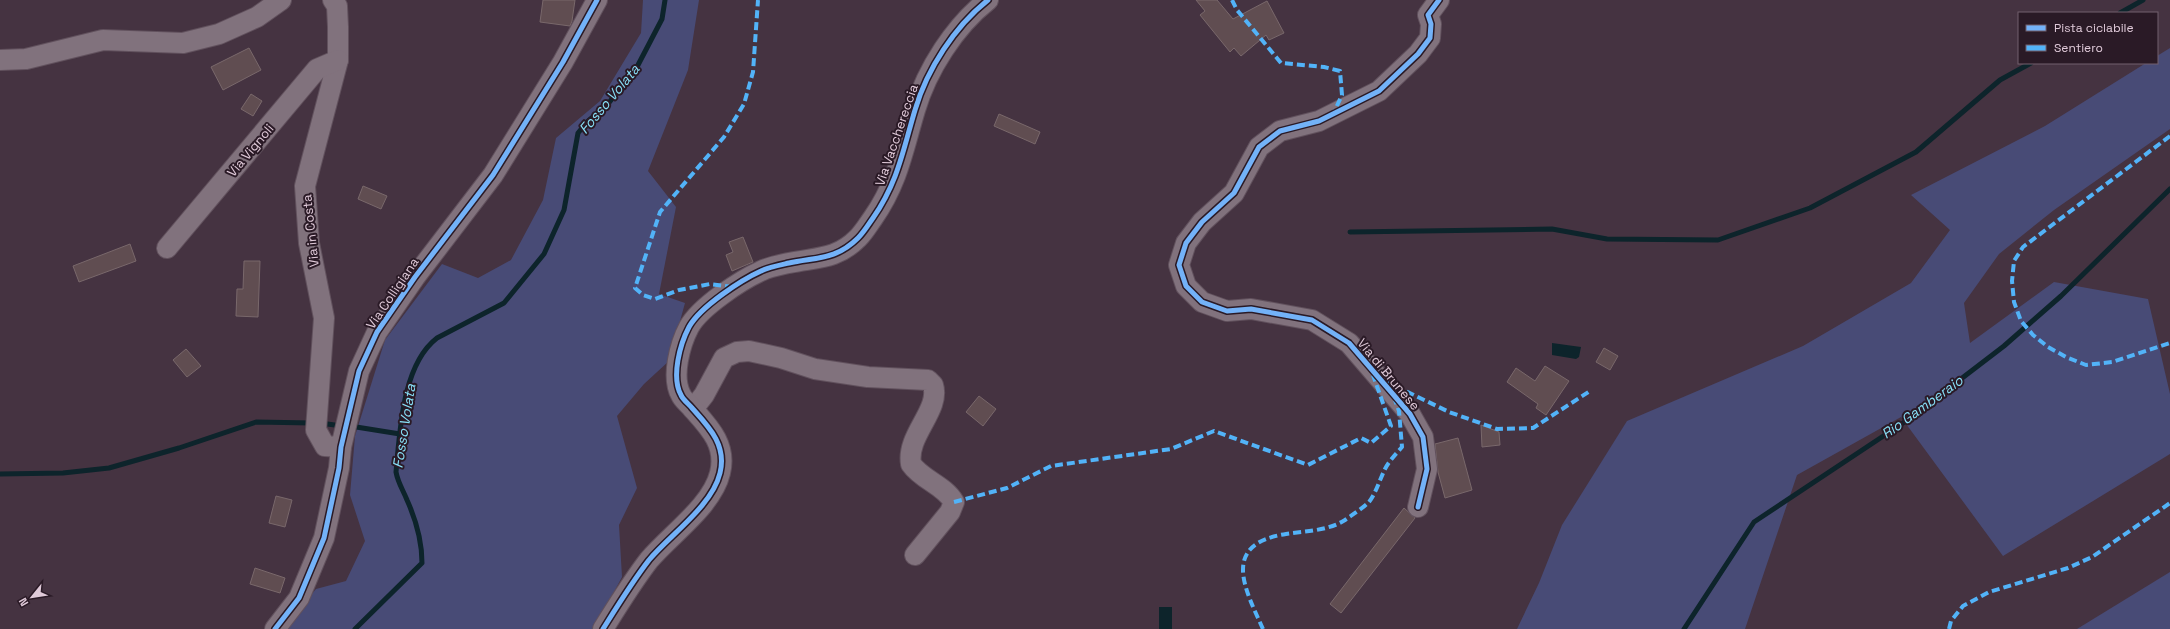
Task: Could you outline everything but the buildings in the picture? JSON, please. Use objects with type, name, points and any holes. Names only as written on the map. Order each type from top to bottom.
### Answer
[{"type":"street","points":[[0,60],[26,59],[103,40],[183,43],[219,34],[257,17],[281,0]]},
{"type":"street","name":"Via in Costa","points":[[333,0],[337,6],[338,60],[305,186],[309,243],[324,318],[316,430],[324,446],[341,447]]},
{"type":"street","name":"Via Colligiana","points":[[275,629],[300,598],[324,538],[339,468],[341,447],[360,371],[377,332],[415,277],[493,176],[563,62],[597,0]]},
{"type":"street","name":"Via Vacchereccia","points":[[603,629],[630,584],[715,489],[721,471],[718,441],[713,431],[681,395],[676,377],[682,347],[690,326],[713,300],[761,271],[790,263],[826,257],[844,250],[860,237],[884,203],[891,188],[903,158],[915,109],[926,82],[954,35],[979,7],[988,0]]},
{"type":"street","name":"Via di Brunese","points":[[1418,507],[1427,469],[1423,437],[1410,414],[1349,343],[1312,320],[1282,316],[1251,309],[1227,311],[1202,302],[1186,286],[1179,265],[1186,243],[1202,222],[1234,193],[1259,147],[1280,131],[1319,121],[1379,91],[1418,54],[1430,38],[1431,24],[1428,15],[1439,0]]},
{"type":"street","name":"Via Vignoli","points":[[167,248],[317,69],[338,60]]},
{"type":"street","points":[[693,409],[704,395],[724,358],[737,352],[749,351],[781,358],[815,368],[868,377],[928,380],[933,385],[934,399],[911,447],[911,464],[921,474],[949,493],[954,502],[950,512],[915,554]]},
{"type":"shaded area","points":[[643,0],[699,0],[688,70],[648,171],[676,207],[659,294],[685,303],[669,361],[644,384],[617,416],[637,488],[619,525],[622,577],[594,629],[282,629],[316,589],[346,581],[365,541],[350,495],[355,436],[385,340],[442,264],[478,278],[511,260],[543,200],[556,138],[600,101],[641,33]]},
{"type":"shaded area","points":[[2170,48],[2170,129],[2054,210],[1999,254],[1964,303],[1970,343],[2054,282],[2148,299],[2170,394],[2170,454],[2003,556],[1901,417],[1797,475],[1745,629],[1517,629],[1539,583],[1562,525],[1627,421],[1803,346],[1911,283],[1950,230],[1911,195],[2045,126],[2144,64],[2158,64],[2158,55]]},
{"type":"shaded area","points":[[1552,343],[1581,347],[1579,357],[1576,359],[1552,355]]},
{"type":"shaded area","points":[[2170,572],[2170,629],[2077,629]]},
{"type":"shaded area","points":[[1159,607],[1172,607],[1172,629],[1159,629]]},
{"type":"waterway","name":"Fosso Volata","points":[[355,629],[422,563],[420,539],[416,523],[399,483],[396,472],[399,438],[405,400],[416,365],[425,350],[437,338],[504,303],[544,254],[564,210],[578,133],[587,122],[608,104],[638,65],[662,19],[665,0]]},
{"type":"waterway","points":[[2122,12],[2143,0]]},
{"type":"waterway","points":[[1350,232],[1552,229],[1607,239],[1718,240],[1810,208],[1916,152],[2000,80],[2029,64]]},
{"type":"waterway","name":"Rio Gamberaio","points":[[1684,629],[1754,522],[1906,421],[2004,346],[2061,296],[2170,189]]},
{"type":"waterway","points":[[0,474],[63,473],[109,468],[179,448],[256,422],[312,423]]},
{"type":"waterway","points":[[320,423],[342,426]]},
{"type":"waterway","points":[[350,426],[400,434]]},
{"type":"marked path","points":[[733,287],[710,284],[679,290],[655,299],[643,295],[635,288],[660,212],[724,137],[744,104],[753,72],[758,0]]},
{"type":"marked path","points":[[1232,0],[1237,10],[1281,63],[1324,67],[1340,71],[1342,95],[1334,112]]},
{"type":"marked path","points":[[2170,136],[2023,247],[2014,261],[2012,281],[2014,302],[2021,321],[2033,335],[2048,347],[2066,357],[2086,365],[2112,362],[2170,343]]},
{"type":"marked path","points":[[954,502],[1007,488],[1051,466],[1171,449],[1214,431],[1308,465],[1361,438],[1371,443],[1391,426],[1373,375]]},
{"type":"marked path","points":[[1385,381],[1449,412],[1497,429],[1533,428],[1590,391]]},
{"type":"marked path","points":[[1263,629],[1245,584],[1243,570],[1245,558],[1252,547],[1265,539],[1286,534],[1316,530],[1338,524],[1369,502],[1387,466],[1402,447],[1399,411],[1395,400]]},
{"type":"marked path","points":[[1949,629],[1951,621],[1963,606],[1989,592],[2068,568],[2092,557],[2170,503]]},
{"type":"cycle path","points":[[275,629],[299,598],[324,538],[339,468],[341,447],[359,371],[377,332],[415,277],[493,175],[563,62],[597,0]]},
{"type":"cycle path","points":[[603,629],[649,560],[690,519],[709,497],[716,485],[720,473],[722,463],[719,445],[705,422],[683,399],[678,388],[678,361],[689,327],[694,319],[711,303],[732,287],[753,275],[775,266],[834,254],[850,245],[860,236],[881,205],[894,179],[920,95],[935,64],[964,22],[988,0]]},
{"type":"cycle path","points":[[1418,507],[1427,469],[1423,437],[1410,414],[1349,343],[1312,320],[1251,309],[1227,311],[1202,302],[1186,286],[1179,265],[1186,243],[1202,222],[1234,193],[1259,147],[1280,131],[1319,121],[1379,91],[1418,54],[1430,38],[1431,24],[1428,15],[1439,0]]}]
